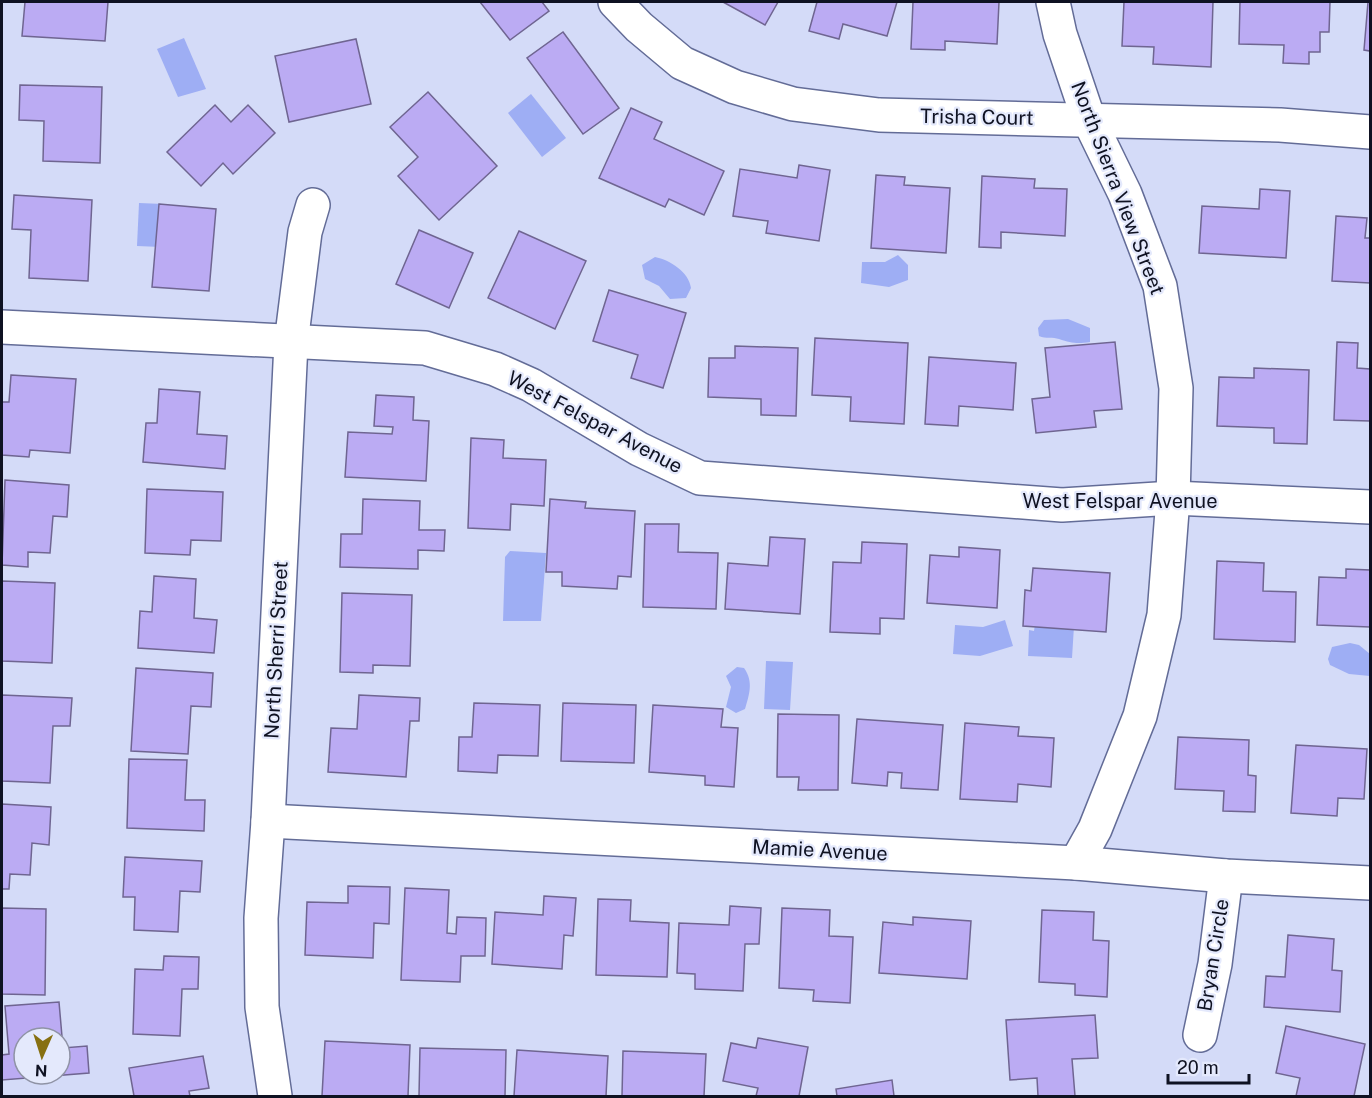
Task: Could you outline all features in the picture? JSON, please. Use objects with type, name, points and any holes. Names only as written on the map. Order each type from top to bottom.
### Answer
[{"type":"street","name":"Trisha Court","points":[[615,2],[639,27],[682,63],[735,87],[793,104],[879,115],[1280,125],[1371,132]]},
{"type":"street","name":"North Sierra View Street","points":[[1053,2],[1060,34],[1089,120],[1125,194],[1160,286],[1176,388],[1173,498],[1164,615],[1140,716],[1095,829],[1076,863]]},
{"type":"street","name":"North Sherri Street","points":[[275,1096],[262,1007],[261,918],[268,821],[291,343],[305,232],[313,205]]},
{"type":"street","name":"West Felspar Avenue","points":[[2,327],[425,348],[495,369],[531,385],[639,449],[700,478],[1062,505],[1173,498],[1371,507]]},
{"type":"street","name":"Mamie Avenue","points":[[268,821],[1076,863],[1226,876],[1371,884]]},
{"type":"street","name":"Bryan Circle","points":[[1200,1035],[1215,964],[1226,876]]},
{"type":"water","points":[[184,38],[206,89],[178,97],[157,49]]},
{"type":"water","points":[[531,94],[566,138],[542,157],[508,113]]},
{"type":"water","points":[[139,203],[163,204],[161,247],[137,246]]},
{"type":"water","points":[[898,255],[908,265],[908,280],[889,287],[861,283],[862,262],[885,262]]},
{"type":"water","points":[[655,257],[672,264],[687,277],[691,288],[686,298],[670,299],[659,286],[645,279],[642,265]]},
{"type":"water","points":[[1068,319],[1090,328],[1090,342],[1074,343],[1039,336],[1038,328],[1044,320]]},
{"type":"water","points":[[510,551],[546,553],[541,621],[503,621],[505,557]]},
{"type":"water","points":[[1005,620],[1013,646],[980,656],[953,654],[955,625],[983,627]]},
{"type":"water","points":[[1035,624],[1074,626],[1072,658],[1028,656],[1029,630],[1034,631]]},
{"type":"water","points":[[1350,643],[1359,645],[1370,654],[1370,676],[1349,674],[1330,665],[1328,659],[1332,647]]},
{"type":"water","points":[[766,661],[793,662],[790,710],[764,709]]},
{"type":"water","points":[[737,667],[744,668],[749,678],[750,688],[745,709],[736,713],[726,707],[731,687],[726,676]]},
{"type":"building","points":[[25,2],[108,2],[105,41],[22,36]]},
{"type":"building","points":[[480,2],[542,2],[549,11],[510,40]]},
{"type":"building","points":[[723,2],[778,2],[765,25]]},
{"type":"building","points":[[817,2],[897,2],[887,36],[843,24],[839,39],[809,31]]},
{"type":"building","points":[[913,2],[999,2],[997,44],[945,41],[945,50],[911,49]]},
{"type":"building","points":[[1124,2],[1213,2],[1211,67],[1153,64],[1154,47],[1122,46]]},
{"type":"building","points":[[1240,2],[1330,2],[1329,32],[1320,32],[1320,52],[1309,52],[1309,64],[1283,63],[1284,45],[1239,44]]},
{"type":"building","points":[[1368,2],[1370,2],[1370,51],[1364,50]]},
{"type":"building","points":[[563,32],[619,108],[583,134],[527,58]]},
{"type":"building","points":[[356,39],[371,104],[289,122],[275,56]]},
{"type":"building","points":[[20,85],[102,87],[100,163],[43,161],[44,121],[19,120]]},
{"type":"building","points":[[428,92],[497,166],[439,220],[398,176],[418,157],[390,127]]},
{"type":"building","points":[[215,105],[231,122],[248,105],[275,133],[233,174],[223,163],[201,186],[167,152]]},
{"type":"building","points":[[631,108],[662,122],[654,139],[724,171],[704,215],[669,199],[665,207],[599,178]]},
{"type":"building","points":[[799,165],[830,170],[819,241],[766,233],[768,221],[733,216],[740,169],[797,178]]},
{"type":"building","points":[[876,175],[905,177],[904,185],[950,188],[946,253],[871,248]]},
{"type":"building","points":[[982,176],[1035,179],[1034,188],[1067,189],[1065,236],[1001,232],[1001,248],[979,247]]},
{"type":"building","points":[[1260,189],[1290,191],[1286,258],[1199,253],[1202,206],[1259,209]]},
{"type":"building","points":[[14,195],[92,200],[88,281],[29,278],[31,230],[12,229]]},
{"type":"building","points":[[159,204],[216,209],[209,291],[152,287]]},
{"type":"building","points":[[1336,216],[1367,218],[1365,238],[1370,238],[1370,283],[1332,281]]},
{"type":"building","points":[[419,230],[473,253],[449,308],[396,284]]},
{"type":"building","points":[[519,231],[586,261],[555,329],[488,298]]},
{"type":"building","points":[[609,290],[686,313],[663,388],[631,378],[638,355],[593,341]]},
{"type":"building","points":[[815,338],[908,343],[904,424],[850,421],[851,397],[812,395]]},
{"type":"building","points":[[1115,342],[1122,409],[1094,411],[1096,427],[1036,433],[1032,399],[1050,397],[1045,348]]},
{"type":"building","points":[[1337,342],[1358,343],[1357,368],[1370,369],[1370,421],[1334,420]]},
{"type":"building","points":[[735,346],[798,348],[796,416],[761,415],[761,399],[708,397],[709,358],[735,358]]},
{"type":"building","points":[[929,357],[1016,363],[1013,410],[959,406],[958,426],[925,424]]},
{"type":"building","points":[[1254,368],[1309,370],[1307,444],[1274,443],[1274,428],[1217,426],[1219,377],[1254,378]]},
{"type":"building","points":[[11,375],[76,379],[70,453],[30,450],[29,457],[2,455],[2,402],[9,402]]},
{"type":"building","points":[[159,389],[200,392],[197,434],[227,436],[225,469],[143,462],[146,423],[157,423]]},
{"type":"building","points":[[376,395],[414,397],[413,420],[429,421],[426,481],[345,477],[348,432],[392,434],[393,427],[374,426]]},
{"type":"building","points":[[471,438],[504,440],[503,458],[546,460],[544,506],[511,504],[510,530],[468,528]]},
{"type":"building","points":[[5,480],[69,485],[67,517],[53,516],[50,553],[28,552],[28,567],[2,565]]},
{"type":"building","points":[[147,489],[223,492],[221,541],[191,540],[190,555],[145,553]]},
{"type":"building","points":[[363,499],[420,501],[419,530],[445,530],[444,551],[418,550],[418,569],[340,567],[341,534],[362,534]]},
{"type":"building","points":[[550,499],[586,502],[585,508],[635,511],[631,577],[618,576],[617,589],[562,586],[562,572],[546,572]]},
{"type":"building","points":[[645,524],[679,524],[678,552],[718,553],[716,609],[643,607]]},
{"type":"building","points":[[770,537],[805,539],[800,614],[725,609],[728,563],[768,566]]},
{"type":"building","points":[[862,542],[907,544],[904,619],[880,618],[880,634],[830,632],[833,562],[861,563]]},
{"type":"building","points":[[959,547],[1000,550],[997,608],[927,603],[930,555],[959,557]]},
{"type":"building","points":[[1217,561],[1264,563],[1263,591],[1296,592],[1295,642],[1214,639]]},
{"type":"building","points":[[1033,568],[1110,573],[1106,632],[1023,626],[1025,590],[1031,591]]},
{"type":"building","points":[[1346,569],[1370,570],[1370,627],[1317,625],[1319,577],[1346,578]]},
{"type":"building","points":[[154,576],[196,579],[194,618],[217,620],[214,653],[138,648],[140,611],[152,612]]},
{"type":"building","points":[[2,581],[55,583],[52,663],[2,661]]},
{"type":"building","points":[[342,593],[412,595],[410,666],[373,665],[373,673],[340,672]]},
{"type":"building","points":[[136,668],[213,673],[211,707],[191,706],[188,754],[131,751]]},
{"type":"building","points":[[2,695],[72,698],[70,726],[53,726],[50,783],[2,781]]},
{"type":"building","points":[[359,695],[420,698],[419,721],[410,721],[406,777],[328,772],[331,728],[357,729]]},
{"type":"building","points":[[474,703],[540,705],[538,756],[498,755],[497,773],[458,771],[459,737],[472,737]]},
{"type":"building","points":[[563,703],[636,705],[634,763],[561,761]]},
{"type":"building","points":[[653,705],[723,709],[721,727],[738,728],[734,787],[705,785],[705,776],[649,772]]},
{"type":"building","points":[[778,714],[839,715],[838,790],[798,790],[799,777],[777,777]]},
{"type":"building","points":[[857,719],[943,725],[938,790],[901,788],[902,773],[888,772],[887,786],[852,783]]},
{"type":"building","points":[[965,723],[1019,727],[1018,736],[1054,738],[1051,787],[1018,784],[1017,802],[960,799]]},
{"type":"building","points":[[1178,737],[1249,740],[1248,775],[1256,776],[1255,812],[1223,811],[1224,791],[1175,789]]},
{"type":"building","points":[[1296,745],[1367,749],[1364,799],[1338,798],[1337,816],[1291,813]]},
{"type":"building","points":[[129,759],[187,760],[185,800],[205,800],[204,831],[127,828]]},
{"type":"building","points":[[2,804],[51,807],[49,845],[32,843],[30,875],[10,874],[9,889],[2,889]]},
{"type":"building","points":[[125,857],[202,861],[200,892],[180,891],[178,932],[134,930],[135,897],[123,897]]},
{"type":"building","points":[[348,886],[390,887],[389,924],[374,923],[373,958],[305,955],[307,902],[348,903]]},
{"type":"building","points":[[405,888],[449,890],[447,933],[456,934],[457,917],[486,918],[485,956],[461,956],[460,982],[401,980]]},
{"type":"building","points":[[544,896],[576,898],[573,936],[564,935],[562,969],[492,964],[495,912],[543,915]]},
{"type":"building","points":[[598,899],[631,900],[630,921],[669,923],[667,977],[596,975]]},
{"type":"building","points":[[730,906],[761,908],[759,944],[745,944],[743,991],[695,989],[695,974],[677,973],[679,923],[729,925]]},
{"type":"building","points":[[2,908],[46,909],[45,995],[2,994]]},
{"type":"building","points":[[782,908],[830,910],[829,936],[853,937],[850,1003],[813,1001],[814,990],[779,988]]},
{"type":"building","points":[[1042,910],[1094,912],[1093,940],[1109,941],[1107,997],[1075,995],[1075,984],[1039,982]]},
{"type":"building","points":[[913,917],[971,921],[967,979],[879,973],[883,922],[913,925]]},
{"type":"building","points":[[1288,935],[1334,939],[1332,970],[1342,971],[1340,1012],[1264,1007],[1266,976],[1285,977]]},
{"type":"building","points":[[164,956],[199,957],[198,989],[182,989],[180,1036],[133,1034],[135,969],[163,970]]},
{"type":"building","points":[[59,1002],[61,1026],[12,1026],[12,1079],[2,1080],[2,1055],[9,1054],[5,1006]]},
{"type":"building","points":[[1095,1015],[1098,1058],[1072,1059],[1075,1096],[1038,1096],[1037,1078],[1010,1080],[1006,1020]]},
{"type":"building","points":[[1286,1026],[1365,1044],[1354,1096],[1296,1096],[1300,1078],[1276,1073]]},
{"type":"building","points":[[758,1038],[808,1047],[799,1096],[756,1096],[758,1088],[723,1081],[731,1043],[756,1048]]},
{"type":"building","points":[[325,1041],[410,1045],[408,1096],[322,1096]]},
{"type":"building","points":[[87,1046],[89,1073],[72,1074],[72,1047]]},
{"type":"building","points":[[420,1048],[506,1050],[505,1096],[419,1096]]},
{"type":"building","points":[[517,1050],[608,1056],[606,1096],[514,1096]]},
{"type":"building","points":[[623,1051],[706,1054],[704,1096],[622,1096]]},
{"type":"building","points":[[203,1056],[209,1088],[189,1091],[190,1096],[134,1096],[129,1068]]},
{"type":"building","points":[[892,1080],[894,1096],[837,1096],[836,1089]]}]
